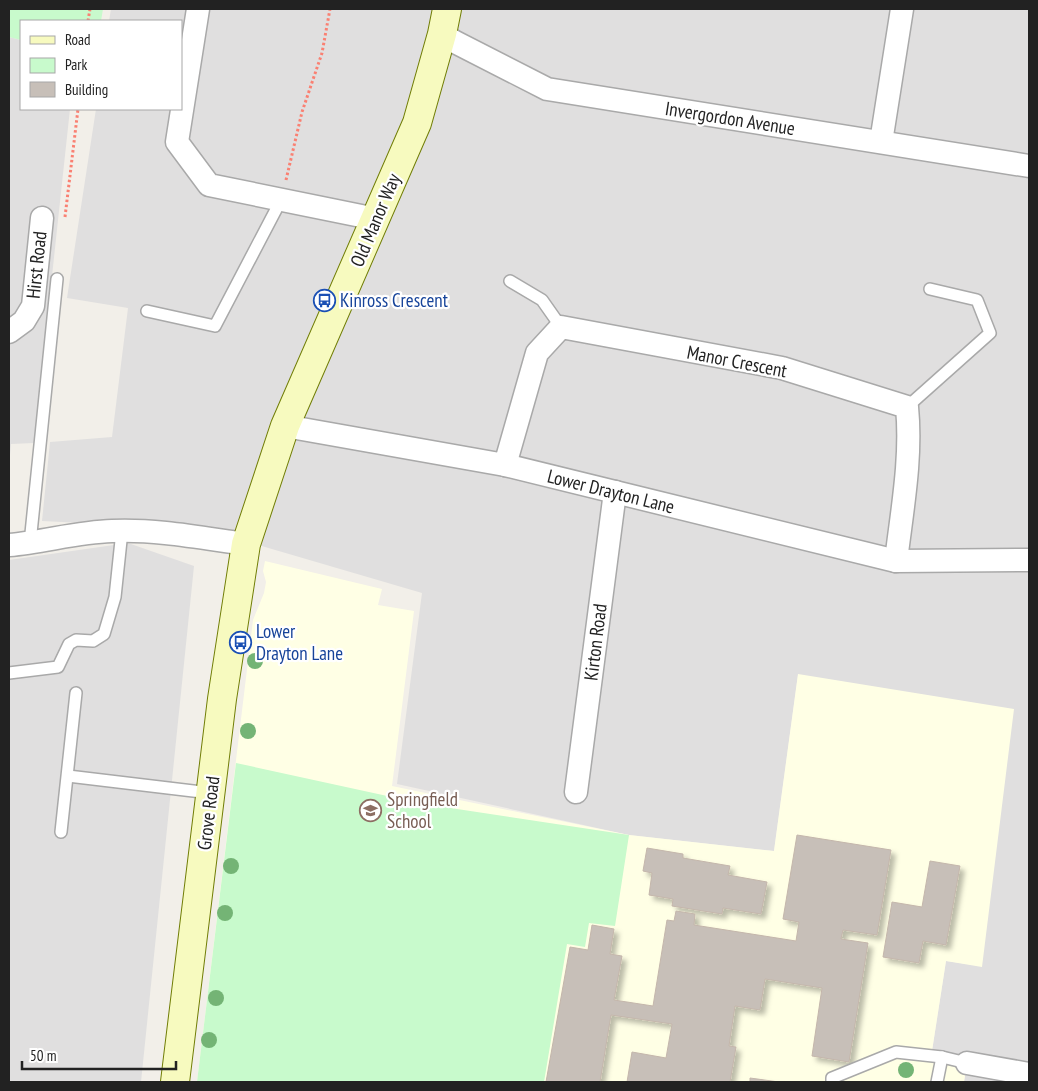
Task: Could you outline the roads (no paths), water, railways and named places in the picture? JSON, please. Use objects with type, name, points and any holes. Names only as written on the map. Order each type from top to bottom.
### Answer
[{"type":"street","points":[[198,9],[177,142],[208,185],[376,220]]},
{"type":"street","points":[[881,142],[902,9]]},
{"type":"street","name":"Invergordon Avenue","points":[[445,21],[455,42],[547,89],[1029,166]]},
{"type":"street","name":"Old Manor Way","points":[[285,426],[417,123],[445,21]]},
{"type":"street","name":"Hirst Road","points":[[9,332],[24,321],[33,306],[42,218]]},
{"type":"street","points":[[505,465],[536,353],[561,327]]},
{"type":"street","name":"Manor Crescent","points":[[561,327],[782,368],[907,407]]},
{"type":"street","points":[[896,561],[906,474],[909,425],[907,407]]},
{"type":"street","points":[[20,544],[79,533],[144,530],[246,544],[285,426]]},
{"type":"street","name":"Lower Drayton Lane","points":[[285,426],[505,465],[896,561],[1029,560]]},
{"type":"street","name":"Kirton Road","points":[[576,792],[615,492]]},
{"type":"street","name":"Grove Road","points":[[174,1082],[222,699],[246,544]]},
{"type":"street","points":[[968,1063],[1029,1074]]},
{"type":"lane","points":[[147,311],[215,326],[281,200]]},
{"type":"lane","points":[[20,544],[57,279]]},
{"type":"lane","points":[[510,281],[542,300],[561,327]]},
{"type":"lane","points":[[907,407],[990,333],[977,300],[930,288]]},
{"type":"lane","points":[[9,673],[58,667],[68,644],[76,640],[93,640],[104,634],[114,597],[122,531]]},
{"type":"lane","points":[[61,832],[76,693]]},
{"type":"lane","points":[[68,776],[210,793]]},
{"type":"lane","points":[[832,1082],[832,1078],[896,1052],[942,1057],[968,1063]]},
{"type":"lane","points":[[937,1082],[942,1057]]},
{"type":"place","name":"Kinross Crescent","points":[[324,300]]},
{"type":"place","name":"Lower Drayton Lane","points":[[240,642]]},
{"type":"place","name":"Springfield School","points":[[371,810]]}]
